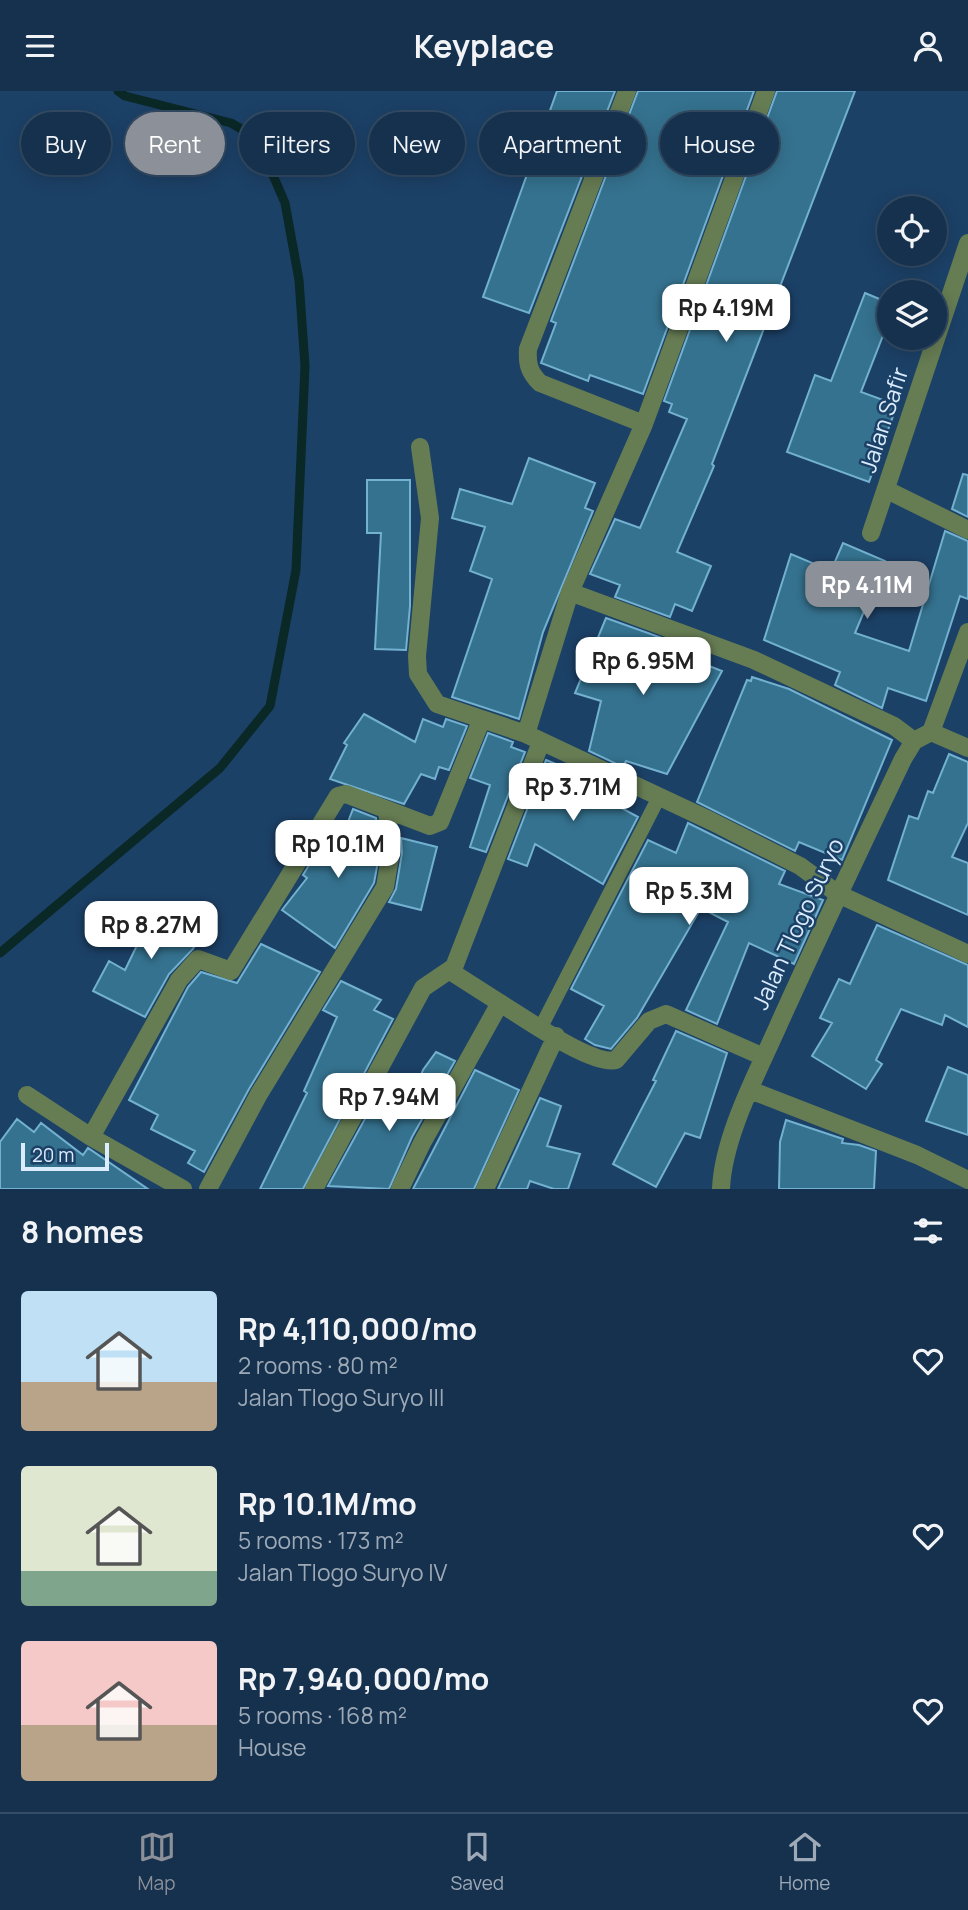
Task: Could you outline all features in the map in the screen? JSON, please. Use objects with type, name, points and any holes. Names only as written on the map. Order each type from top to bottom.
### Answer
[{"type":"street","points":[[626,91],[528,349],[530,374],[540,383],[644,424]]},
{"type":"street","points":[[314,1189],[424,988],[450,971],[533,738],[570,592],[644,424],[766,91]]},
{"type":"street","name":"Jalan Safir","points":[[871,533],[968,243]]},
{"type":"street","points":[[419,447],[430,518],[418,674],[437,703],[533,738],[659,797],[800,866],[838,894],[968,954]]},
{"type":"street","points":[[887,490],[968,530]]},
{"type":"street","points":[[570,592],[754,660],[894,726],[914,741],[931,732],[968,632]]},
{"type":"street","points":[[91,1137],[179,980],[198,959],[206,960],[226,972],[231,971],[338,796],[346,794],[430,826],[440,822],[481,721]]},
{"type":"street","points":[[931,732],[968,748]]},
{"type":"street","name":"Jalan Tlogo Suryo","points":[[722,1189],[723,1167],[764,1057],[838,894],[914,741]]},
{"type":"street","points":[[208,1189],[259,1094],[385,887],[391,851],[387,810]]},
{"type":"street","points":[[450,971],[591,1056],[610,1062],[615,1060],[649,1021],[666,1014],[764,1057]]},
{"type":"street","points":[[400,1189],[422,1143],[500,1003]]},
{"type":"street","points":[[485,1189],[549,1032]]},
{"type":"street","points":[[750,1090],[917,1155],[968,1180]]},
{"type":"street","points":[[27,1095],[91,1137],[183,1189]]},
{"type":"lane","points":[[549,1032],[659,797]]},
{"type":"building","points":[[557,91],[615,91],[607,112],[549,112]]},
{"type":"building","points":[[638,91],[754,91],[746,112],[660,112],[660,175],[723,175],[643,394],[590,375],[588,381],[541,363],[556,323],[551,321],[606,175],[646,175],[646,112],[630,112]]},
{"type":"building","points":[[777,91],[855,91],[712,464],[714,466],[677,552],[711,566],[692,611],[675,604],[670,617],[615,597],[620,585],[590,574],[615,519],[640,528],[687,419],[669,412],[672,404],[664,401],[746,175],[779,175],[779,112],[769,112]]},
{"type":"building","points":[[527,175],[582,175],[529,313],[483,297]]},
{"type":"building","points":[[865,293],[877,298],[877,350],[861,392],[897,405],[869,482],[787,452],[815,375],[831,381]]},
{"type":"building","points":[[529,458],[595,483],[585,508],[593,511],[543,632],[519,719],[452,697],[492,579],[470,571],[485,527],[452,518],[460,489],[512,504]]},
{"type":"building","points":[[963,474],[968,475],[968,517],[952,509]]},
{"type":"building","points":[[367,480],[410,480],[410,606],[406,650],[375,649],[381,533],[367,533]]},
{"type":"building","points":[[945,531],[968,541],[968,599],[960,596],[926,701],[888,688],[882,708],[835,685],[840,672],[764,640],[791,554],[831,571],[843,543],[885,561],[855,633],[909,651]]},
{"type":"building","points":[[606,618],[662,638],[658,646],[722,671],[667,774],[626,761],[623,767],[589,751],[601,701],[575,693]]},
{"type":"building","points":[[752,677],[789,689],[892,740],[842,860],[799,842],[795,851],[697,802],[747,680],[751,681]]},
{"type":"building","points":[[364,714],[415,742],[423,719],[443,727],[446,719],[467,726],[449,770],[439,767],[435,779],[421,774],[404,804],[330,779],[347,745],[344,743]]},
{"type":"building","points":[[488,733],[513,742],[511,747],[525,752],[486,852],[470,847],[490,785],[470,778]]},
{"type":"building","points":[[949,754],[968,762],[968,823],[952,857],[968,863],[968,915],[888,880],[909,816],[918,819],[928,791],[933,793]]},
{"type":"building","points":[[546,760],[611,786],[603,798],[638,817],[603,884],[535,844],[527,866],[508,859]]},
{"type":"building","points":[[353,809],[376,818],[380,851],[374,883],[335,948],[282,910],[307,878],[303,875],[329,832],[341,840]]},
{"type":"building","points":[[688,823],[785,871],[779,884],[823,900],[794,964],[749,943],[717,1024],[686,1010],[728,922],[701,908],[637,1018],[611,1049],[595,1045],[585,1039],[604,1006],[571,989],[648,840],[676,853]]},
{"type":"building","points":[[401,838],[437,847],[421,910],[389,902],[396,889],[402,853]]},
{"type":"building","points":[[158,902],[204,926],[193,949],[169,974],[145,1017],[93,991],[109,961],[125,970]]},
{"type":"building","points":[[877,925],[968,965],[968,1027],[945,1015],[942,1025],[901,1009],[876,1060],[882,1064],[866,1089],[812,1056],[832,1023],[820,1018],[839,979],[850,984]]},
{"type":"building","points":[[261,944],[320,972],[249,1089],[204,1172],[188,1163],[195,1151],[151,1129],[158,1115],[129,1100],[188,987],[201,972],[237,983]]},
{"type":"building","points":[[341,981],[381,1000],[374,1010],[393,1019],[303,1189],[260,1189],[307,1093],[304,1091],[337,1017],[323,1010]]},
{"type":"building","points":[[676,1031],[727,1053],[700,1138],[685,1133],[656,1187],[613,1164],[656,1081],[653,1080]]},
{"type":"building","points":[[436,1052],[455,1061],[412,1137],[389,1189],[328,1186],[378,1095],[407,1109],[423,1070]]},
{"type":"building","points":[[948,1067],[968,1075],[968,1135],[926,1121]]},
{"type":"building","points":[[475,1070],[519,1090],[474,1189],[413,1189]]},
{"type":"building","points":[[540,1098],[561,1106],[547,1146],[580,1154],[568,1189],[554,1189],[530,1181],[527,1189],[498,1189]]},
{"type":"building","points":[[17,1119],[34,1132],[41,1123],[83,1155],[88,1148],[148,1189],[0,1189],[0,1142]]},
{"type":"building","points":[[786,1120],[843,1139],[842,1143],[876,1151],[874,1189],[779,1189],[780,1142]]},
{"type":"waterway","points":[[0,953],[220,768],[270,706],[296,570],[305,366],[299,280],[285,203],[263,152],[252,135],[231,123],[125,96],[118,91]]}]
